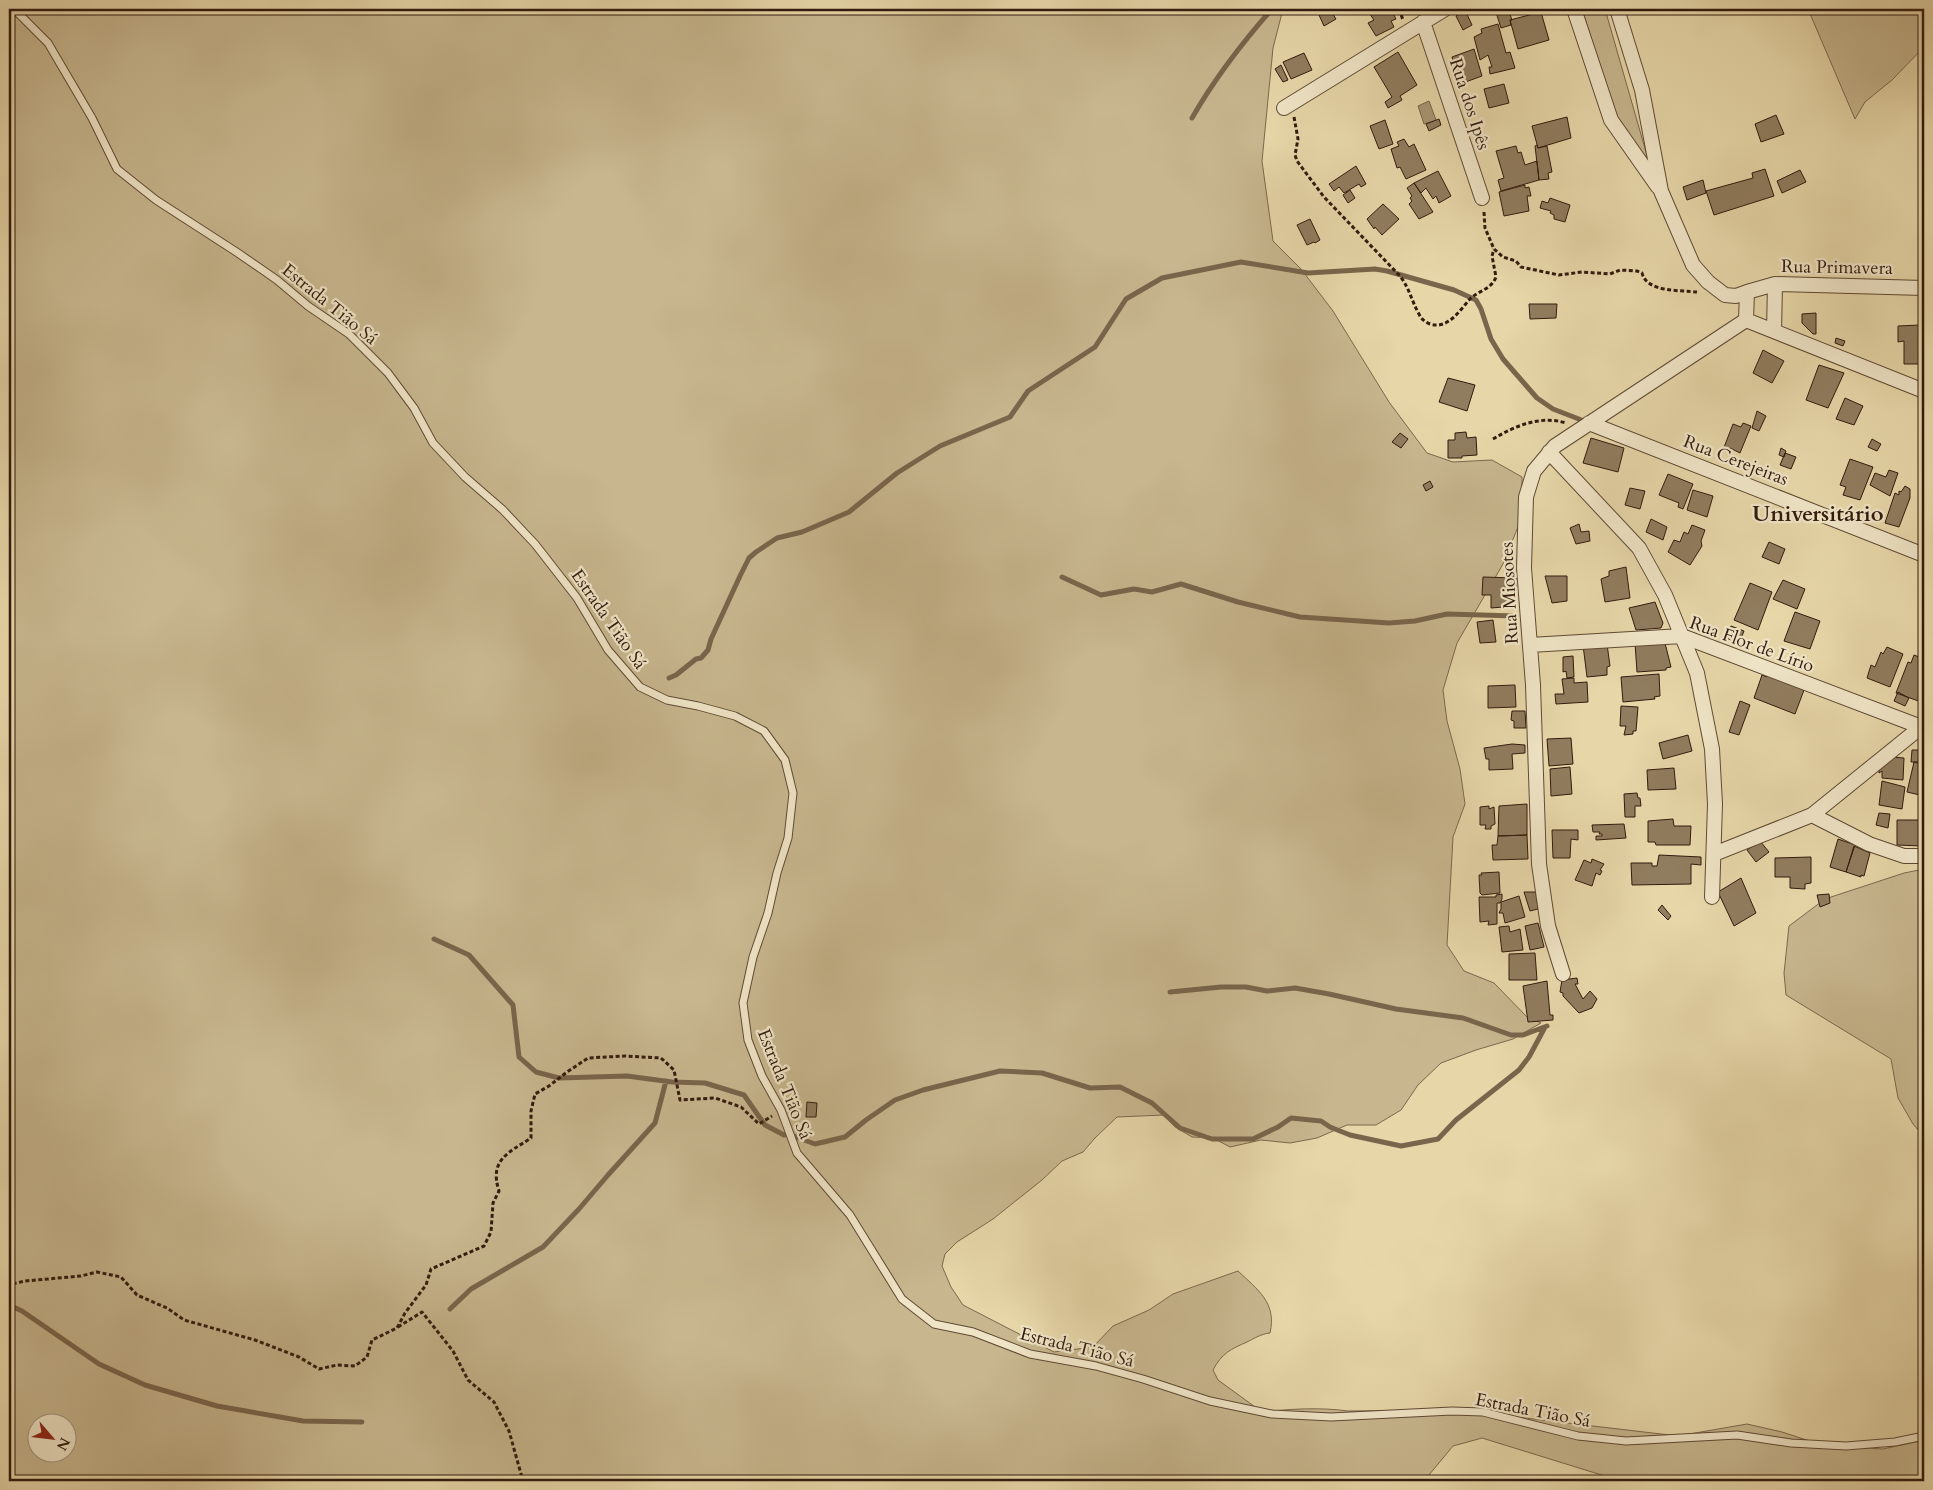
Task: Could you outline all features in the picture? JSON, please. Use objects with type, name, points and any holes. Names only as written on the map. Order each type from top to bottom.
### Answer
[{"type":"street","points":[[1287,106],[1445,9]]},
{"type":"street","points":[[1574,9],[1611,120],[1661,191],[1693,264],[1708,282],[1725,295]]},
{"type":"street","points":[[1617,9],[1642,90],[1661,191]]},
{"type":"street","name":"Rua dos Ipês","points":[[1423,22],[1482,198]]},
{"type":"street","points":[[1774,331],[1775,284]]},
{"type":"street","name":"Rua Primavera","points":[[1725,295],[1736,296],[1775,284],[1924,288]]},
{"type":"street","points":[[1746,292],[1746,320],[1924,392]]},
{"type":"street","name":"Rua Miosotes","points":[[1563,974],[1548,926],[1539,864],[1530,645],[1524,568],[1526,497],[1534,471],[1549,452],[1746,320]]},
{"type":"street","name":"Rua Cerejeiras","points":[[1586,426],[1924,555]]},
{"type":"street","points":[[1549,452],[1639,548],[1665,595],[1697,673],[1712,749],[1715,804],[1712,897]]},
{"type":"street","name":"Rua Flor de Lírio","points":[[1530,645],[1682,636],[1922,728]]},
{"type":"street","points":[[1714,854],[1812,815],[1922,728]]},
{"type":"street","points":[[1812,815],[1869,844],[1904,856],[1924,856]]},
{"type":"lane","name":"Estrada Tião Sá","points":[[14,9],[48,43],[92,118],[117,169],[156,200],[246,258],[277,280],[308,306],[350,334],[388,373],[414,408],[433,443],[466,478],[503,510],[536,544],[577,598],[608,650],[640,687],[667,700],[735,716],[764,731],[786,760],[793,794],[788,838],[777,873],[768,913],[752,956],[743,1003],[748,1040],[762,1076],[781,1110],[797,1153],[850,1215],[902,1299],[934,1324],[972,1332],[1030,1354],[1096,1366],[1210,1401],[1272,1414],[1331,1416],[1452,1411],[1483,1412],[1578,1436],[1626,1441],[1737,1435],[1791,1443],[1846,1446],[1895,1442],[1924,1436]]},
{"type":"path","points":[[1287,106],[1294,115],[1298,139],[1295,155],[1297,162],[1324,197],[1400,276],[1408,286],[1418,312],[1426,322],[1443,325],[1465,307],[1471,298],[1489,288],[1496,277],[1492,256],[1494,249]]},
{"type":"path","points":[[1482,198],[1485,228],[1494,249],[1503,257],[1516,261],[1521,266],[1560,275],[1582,272],[1601,275],[1620,270],[1637,270],[1642,273],[1643,278],[1656,286],[1715,296],[1725,295]]},
{"type":"path","points":[[1493,439],[1509,429],[1539,421],[1563,422],[1586,426]]},
{"type":"path","points":[[397,1328],[405,1313],[426,1285],[431,1269],[484,1246],[491,1232],[493,1203],[499,1191],[495,1178],[503,1156],[531,1138],[531,1111],[535,1094],[588,1058],[625,1056],[661,1058],[674,1070],[680,1100],[715,1098],[741,1107],[759,1124],[781,1110]]},
{"type":"path","points":[[9,1289],[12,1284],[25,1281],[81,1276],[97,1272],[120,1277],[137,1295],[167,1308],[184,1320],[255,1340],[299,1357],[319,1369],[354,1366],[367,1357],[372,1340],[397,1328],[422,1312],[453,1351],[468,1380],[494,1402],[509,1432],[523,1481]]},
{"type":"shaded area","points":[[9,9],[1283,9],[1273,48],[1262,161],[1273,241],[1301,269],[1333,311],[1389,402],[1427,453],[1453,462],[1492,460],[1522,477],[1522,517],[1503,564],[1457,643],[1443,690],[1447,721],[1460,769],[1465,804],[1453,837],[1447,945],[1464,971],[1494,983],[1527,1017],[1541,1023],[1513,1039],[1441,1063],[1418,1085],[1401,1110],[1376,1125],[1347,1125],[1317,1138],[1290,1143],[1261,1140],[1230,1147],[1213,1138],[1192,1137],[1175,1127],[1164,1115],[1117,1117],[1083,1152],[1062,1161],[1042,1180],[993,1219],[957,1242],[945,1254],[942,1266],[951,1287],[963,1305],[1054,1352],[1093,1347],[1113,1326],[1149,1310],[1173,1294],[1238,1271],[1259,1291],[1268,1305],[1271,1313],[1270,1333],[1258,1336],[1232,1349],[1220,1359],[1213,1370],[1218,1380],[1262,1412],[1305,1409],[1348,1411],[1457,1410],[1678,1436],[1747,1424],[1782,1432],[1822,1445],[1883,1449],[1924,1440],[1924,1481],[1621,1481],[1482,1438],[1453,1446],[1424,1481],[9,1481]]},
{"type":"shaded area","points":[[1582,9],[1605,9],[1650,166],[1615,114]]},
{"type":"shaded area","points":[[1808,9],[1924,9],[1924,47],[1892,80],[1865,102],[1855,119]]},
{"type":"shaded area","points":[[1429,101],[1436,120],[1424,124],[1418,106]]},
{"type":"shaded area","points":[[1924,869],[1924,1137],[1913,1124],[1898,1098],[1891,1059],[1786,995],[1784,973],[1789,926],[1825,899],[1904,873]]},
{"type":"building","points":[[1330,9],[1336,19],[1324,26],[1319,15]]},
{"type":"building","points":[[1368,9],[1391,9],[1396,19],[1391,21],[1394,27],[1376,36],[1368,23],[1374,20]]},
{"type":"building","points":[[1495,9],[1508,9],[1512,20],[1510,20],[1511,25],[1501,28]]},
{"type":"building","points":[[1465,10],[1472,25],[1463,30],[1456,16]]},
{"type":"building","points":[[1541,12],[1549,40],[1518,49],[1510,20]]},
{"type":"building","points":[[1498,24],[1506,53],[1510,52],[1515,68],[1490,74],[1489,67],[1492,67],[1488,55],[1480,60],[1474,37],[1482,33],[1481,29]]},
{"type":"building","points":[[1474,49],[1482,76],[1460,84],[1452,57]]},
{"type":"building","points":[[1398,52],[1417,85],[1400,96],[1402,100],[1388,108],[1385,102],[1392,97],[1374,67]]},
{"type":"building","points":[[1304,53],[1312,70],[1291,79],[1283,62]]},
{"type":"building","points":[[1281,65],[1288,80],[1283,82],[1275,69]]},
{"type":"building","points":[[1504,84],[1509,103],[1489,108],[1484,89]]},
{"type":"building","points":[[1776,115],[1784,134],[1761,142],[1755,124]]},
{"type":"building","points":[[1567,117],[1571,138],[1538,148],[1532,126]]},
{"type":"building","points":[[1439,119],[1441,125],[1429,131],[1426,124]]},
{"type":"building","points":[[1385,120],[1393,144],[1379,149],[1370,126]]},
{"type":"building","points":[[1404,139],[1409,147],[1414,144],[1426,170],[1406,179],[1400,167],[1397,168],[1391,149],[1399,146],[1397,142]]},
{"type":"building","points":[[1537,145],[1538,148],[1547,146],[1552,172],[1548,173],[1549,179],[1539,180],[1535,146]]},
{"type":"building","points":[[1516,146],[1518,153],[1521,152],[1525,165],[1537,161],[1539,180],[1501,191],[1498,180],[1504,178],[1496,151]]},
{"type":"building","points":[[1356,166],[1366,184],[1361,187],[1359,184],[1344,193],[1339,187],[1334,191],[1329,184]]},
{"type":"building","points":[[1765,169],[1774,196],[1714,215],[1706,191],[1753,178],[1752,173]]},
{"type":"building","points":[[1800,170],[1806,182],[1782,193],[1777,181]]},
{"type":"building","points":[[1438,171],[1451,196],[1439,203],[1436,196],[1433,199],[1426,188],[1421,193],[1414,183]]},
{"type":"building","points":[[1703,180],[1706,193],[1687,200],[1683,187]]},
{"type":"building","points":[[1414,183],[1433,212],[1419,219],[1409,204],[1412,201],[1410,198],[1412,196],[1407,188]]},
{"type":"building","points":[[1525,185],[1525,188],[1529,187],[1531,196],[1527,196],[1529,211],[1504,216],[1499,192]]},
{"type":"building","points":[[1350,190],[1355,198],[1348,203],[1343,195]]},
{"type":"building","points":[[1550,198],[1570,205],[1565,222],[1554,219],[1554,215],[1550,213],[1551,211],[1540,208],[1542,201],[1548,203]]},
{"type":"building","points":[[1383,204],[1399,219],[1382,235],[1375,227],[1374,229],[1367,219]]},
{"type":"building","points":[[1310,219],[1320,240],[1307,245],[1297,225]]},
{"type":"building","points":[[1529,304],[1557,304],[1556,318],[1530,319]]},
{"type":"building","points":[[1816,313],[1816,334],[1813,334],[1802,323],[1802,314]]},
{"type":"building","points":[[1920,325],[1920,364],[1904,364],[1904,341],[1898,342],[1898,326]]},
{"type":"building","points":[[1836,338],[1845,341],[1843,346],[1835,343]]},
{"type":"building","points":[[1763,350],[1784,361],[1772,383],[1753,373]]},
{"type":"building","points":[[1819,365],[1844,373],[1828,408],[1806,400]]},
{"type":"building","points":[[1448,378],[1475,385],[1467,411],[1439,402]]},
{"type":"building","points":[[1845,398],[1863,406],[1854,425],[1836,419]]},
{"type":"building","points":[[1757,411],[1766,416],[1759,431],[1752,428]]},
{"type":"building","points":[[1743,423],[1751,426],[1740,453],[1730,448],[1729,452],[1723,450],[1733,424],[1741,427]]},
{"type":"building","points":[[1466,432],[1467,438],[1476,437],[1477,455],[1448,458],[1448,440],[1455,440],[1455,433]]},
{"type":"building","points":[[1400,433],[1408,439],[1401,448],[1392,442]]},
{"type":"building","points":[[1591,438],[1624,448],[1618,472],[1583,463]]},
{"type":"building","points":[[1872,439],[1881,444],[1877,451],[1868,447]]},
{"type":"building","points":[[1781,448],[1786,451],[1784,457],[1779,455]]},
{"type":"building","points":[[1785,453],[1796,457],[1791,469],[1780,465]]},
{"type":"building","points":[[1850,459],[1873,467],[1860,500],[1843,495],[1846,487],[1840,485]]},
{"type":"building","points":[[1889,470],[1898,473],[1890,496],[1870,485],[1875,473],[1886,477]]},
{"type":"building","points":[[1668,474],[1693,484],[1683,509],[1678,507],[1679,503],[1659,495]]},
{"type":"building","points":[[1430,481],[1433,487],[1426,491],[1423,485]]},
{"type":"building","points":[[1905,486],[1910,489],[1910,498],[1899,527],[1885,523],[1895,493],[1899,495],[1899,491],[1901,492]]},
{"type":"building","points":[[1630,488],[1645,491],[1640,509],[1625,505]]},
{"type":"building","points":[[1693,490],[1713,496],[1707,517],[1687,510]]},
{"type":"building","points":[[1651,519],[1667,527],[1663,540],[1646,532]]},
{"type":"building","points":[[1579,524],[1581,532],[1589,531],[1590,541],[1576,544],[1570,528]]},
{"type":"building","points":[[1692,525],[1705,530],[1701,541],[1702,546],[1690,565],[1668,552],[1674,540],[1680,542],[1684,532],[1688,534]]},
{"type":"building","points":[[1769,542],[1785,549],[1779,564],[1762,557]]},
{"type":"building","points":[[1626,567],[1630,598],[1605,602],[1601,579],[1609,576],[1609,571]]},
{"type":"building","points":[[1545,576],[1567,576],[1567,601],[1552,603]]},
{"type":"building","points":[[1483,577],[1516,578],[1516,606],[1491,608],[1491,595],[1482,595]]},
{"type":"building","points":[[1783,580],[1805,589],[1797,609],[1773,599]]},
{"type":"building","points":[[1750,583],[1772,592],[1758,630],[1734,620]]},
{"type":"building","points":[[1655,602],[1663,623],[1661,628],[1636,630],[1629,608]]},
{"type":"building","points":[[1795,612],[1820,621],[1810,649],[1784,641]]},
{"type":"building","points":[[1493,620],[1496,642],[1480,643],[1477,622]]},
{"type":"building","points":[[1731,626],[1744,631],[1739,643],[1726,638]]},
{"type":"building","points":[[1635,643],[1665,643],[1671,667],[1666,668],[1666,670],[1637,672]]},
{"type":"building","points":[[1607,644],[1610,666],[1607,667],[1607,675],[1587,677],[1583,645]]},
{"type":"building","points":[[1887,647],[1903,654],[1890,687],[1867,678],[1871,665],[1875,667],[1881,652],[1883,654]]},
{"type":"building","points":[[1914,655],[1924,659],[1924,703],[1896,693],[1908,662],[1911,663]]},
{"type":"building","points":[[1573,656],[1574,677],[1567,678],[1566,671],[1563,672],[1563,657]]},
{"type":"building","points":[[1659,674],[1660,696],[1654,697],[1655,699],[1623,702],[1621,677]]},
{"type":"building","points":[[1762,675],[1767,677],[1768,675],[1804,690],[1795,714],[1754,698]]},
{"type":"building","points":[[1574,678],[1574,683],[1587,682],[1588,702],[1556,704],[1555,694],[1564,694],[1562,679]]},
{"type":"building","points":[[1515,685],[1516,707],[1488,708],[1488,686]]},
{"type":"building","points":[[1898,692],[1909,698],[1905,706],[1894,701]]},
{"type":"building","points":[[1740,701],[1750,705],[1739,735],[1729,732]]},
{"type":"building","points":[[1621,706],[1638,707],[1636,731],[1633,731],[1633,734],[1624,735],[1626,726],[1620,726]]},
{"type":"building","points":[[1512,711],[1525,711],[1526,728],[1514,728],[1514,721],[1511,720]]},
{"type":"building","points":[[1688,735],[1692,751],[1663,759],[1659,743]]},
{"type":"building","points":[[1571,738],[1573,764],[1549,766],[1547,739]]},
{"type":"building","points":[[1512,744],[1525,745],[1525,753],[1512,754],[1513,769],[1489,770],[1489,759],[1486,759],[1484,748]]},
{"type":"building","points":[[1912,750],[1919,750],[1919,762],[1911,762]]},
{"type":"building","points":[[1891,757],[1904,758],[1903,780],[1882,778],[1882,771],[1879,773],[1879,765]]},
{"type":"building","points":[[1914,762],[1924,765],[1924,796],[1907,792]]},
{"type":"building","points":[[1570,767],[1572,794],[1551,796],[1550,769]]},
{"type":"building","points":[[1674,768],[1676,789],[1648,790],[1647,770]]},
{"type":"building","points":[[1882,781],[1905,787],[1902,809],[1879,805]]},
{"type":"building","points":[[1637,793],[1641,806],[1635,806],[1635,817],[1625,817],[1624,794]]},
{"type":"building","points":[[1527,804],[1527,835],[1498,836],[1499,806]]},
{"type":"building","points":[[1489,806],[1489,809],[1494,807],[1495,824],[1491,826],[1491,829],[1485,829],[1486,825],[1480,825],[1480,807]]},
{"type":"building","points":[[1879,813],[1890,814],[1888,828],[1876,825]]},
{"type":"building","points":[[1673,819],[1674,826],[1691,826],[1690,845],[1656,845],[1655,842],[1648,842],[1648,821]]},
{"type":"building","points":[[1897,820],[1924,820],[1922,846],[1897,845]]},
{"type":"building","points":[[1624,824],[1626,838],[1596,840],[1596,836],[1602,836],[1602,834],[1599,834],[1600,832],[1593,832],[1592,825]]},
{"type":"building","points":[[1552,830],[1578,830],[1578,840],[1571,839],[1570,858],[1553,858]]},
{"type":"building","points":[[1527,835],[1528,859],[1493,860],[1492,845],[1497,845],[1498,836]]},
{"type":"building","points":[[1838,839],[1855,845],[1846,872],[1830,867]]},
{"type":"building","points":[[1760,841],[1769,852],[1756,862],[1747,850]]},
{"type":"building","points":[[1854,846],[1870,853],[1864,876],[1861,875],[1861,877],[1846,872]]},
{"type":"building","points":[[1659,855],[1701,857],[1701,865],[1691,864],[1691,884],[1632,885],[1631,863],[1652,863],[1652,866],[1657,866]]},
{"type":"building","points":[[1811,857],[1811,883],[1805,884],[1805,889],[1790,888],[1790,877],[1775,877],[1775,858]]},
{"type":"building","points":[[1592,859],[1604,864],[1600,870],[1602,871],[1600,875],[1596,873],[1592,886],[1575,880],[1584,860],[1591,863]]},
{"type":"building","points":[[1499,872],[1500,893],[1482,895],[1480,893],[1479,875],[1482,875],[1481,873]]},
{"type":"building","points":[[1741,878],[1756,913],[1734,926],[1718,892]]},
{"type":"building","points":[[1524,892],[1536,892],[1538,909],[1530,911]]},
{"type":"building","points":[[1502,894],[1500,903],[1497,903],[1497,924],[1488,925],[1489,921],[1480,922],[1479,897],[1496,897],[1496,895]]},
{"type":"building","points":[[1829,894],[1830,903],[1820,907],[1817,895]]},
{"type":"building","points":[[1519,896],[1525,917],[1505,923],[1503,913],[1499,913],[1501,902]]},
{"type":"building","points":[[1662,905],[1671,916],[1668,920],[1658,910]]},
{"type":"building","points":[[1538,923],[1544,947],[1530,950],[1525,926]]},
{"type":"building","points":[[1509,926],[1510,932],[1520,929],[1523,950],[1502,952],[1499,927]]},
{"type":"building","points":[[1535,953],[1537,980],[1509,980],[1509,954]]},
{"type":"building","points":[[1577,978],[1578,984],[1575,984],[1583,999],[1590,991],[1597,999],[1592,1008],[1579,1013],[1563,996],[1563,993],[1560,992],[1562,980]]},
{"type":"building","points":[[1547,981],[1550,1015],[1553,1015],[1553,1020],[1528,1022],[1523,986]]},
{"type":"building","points":[[807,1102],[817,1103],[816,1117],[806,1117]]},
{"type":"waterway","points":[[1192,118],[1229,61],[1272,9]]},
{"type":"waterway","points":[[669,678],[676,675],[696,659],[701,658],[708,650],[711,639],[740,576],[749,558],[756,552],[777,538],[802,532],[849,512],[897,473],[940,446],[1010,417],[1028,391],[1095,347],[1126,299],[1162,278],[1241,262],[1308,273],[1375,269],[1454,290],[1476,300],[1491,339],[1503,359],[1537,398],[1553,409],[1584,421]]},
{"type":"waterway","points":[[1062,577],[1101,595],[1134,589],[1152,592],[1181,584],[1238,602],[1300,617],[1389,623],[1415,621],[1447,614],[1516,616]]},
{"type":"waterway","points":[[434,939],[469,955],[513,1005],[519,1057],[536,1072],[559,1078],[627,1076],[672,1082],[705,1083],[744,1095],[765,1125],[784,1135],[788,1134],[815,1144],[845,1137],[895,1100],[923,1090],[1000,1071],[1042,1073],[1090,1088],[1120,1087],[1152,1103],[1180,1128],[1212,1139],[1253,1139],[1278,1127],[1291,1118],[1321,1121],[1350,1135],[1401,1146],[1438,1139],[1456,1120],[1519,1070],[1529,1057],[1544,1029]]},
{"type":"waterway","points":[[1170,992],[1221,987],[1246,987],[1267,991],[1295,988],[1396,1009],[1463,1018],[1511,1035],[1523,1035],[1547,1026]]},
{"type":"waterway","points":[[450,1309],[471,1289],[543,1247],[655,1123],[666,1081]]},
{"type":"waterway","points":[[9,1305],[22,1311],[99,1364],[145,1385],[217,1406],[303,1421],[362,1422]]},
{"type":"district","name":"Universitário","points":[[1818,513]]}]
